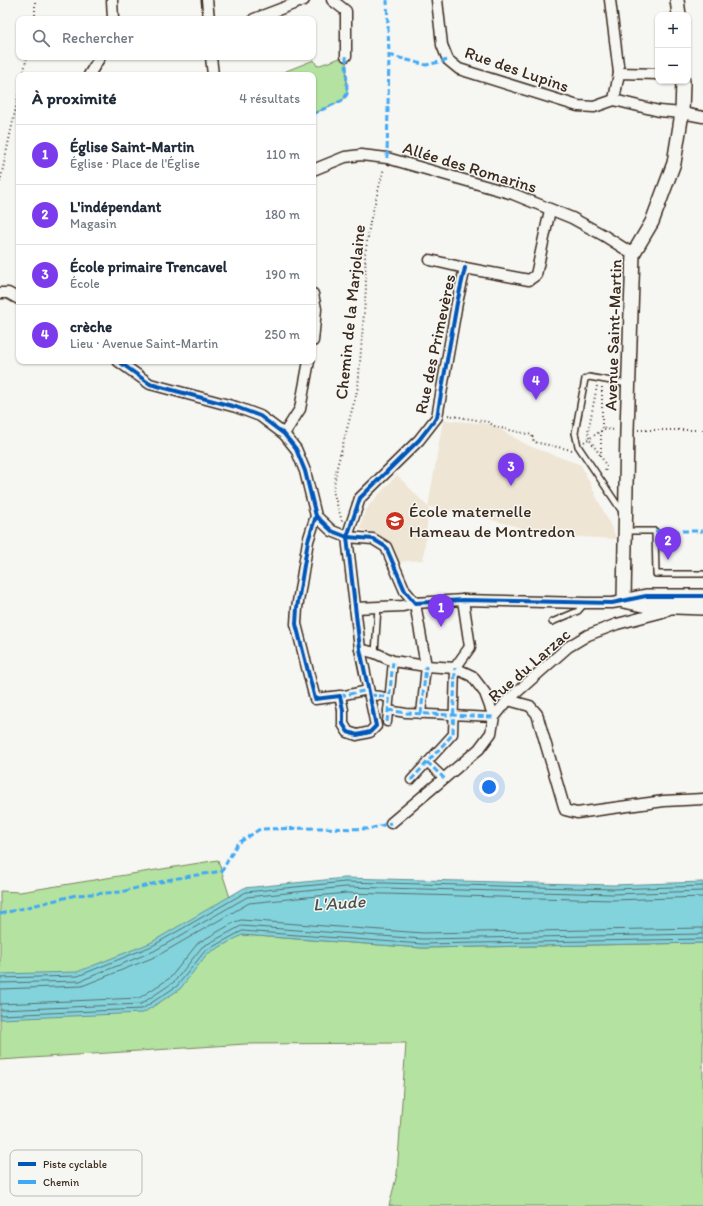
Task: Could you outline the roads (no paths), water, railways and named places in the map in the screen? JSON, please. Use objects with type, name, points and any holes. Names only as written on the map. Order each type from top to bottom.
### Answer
[{"type":"street","points":[[112,0],[113,16]]},
{"type":"street","points":[[208,0],[209,16]]},
{"type":"street","points":[[262,16],[304,0]]},
{"type":"street","points":[[332,0],[346,11],[346,56]]},
{"type":"street","name":"Rue des Lupins","points":[[437,0],[442,45],[448,60],[459,69],[578,106],[594,107],[614,100]]},
{"type":"street","points":[[610,0],[619,73],[614,100],[659,111],[703,117]]},
{"type":"street","points":[[677,0],[679,12]]},
{"type":"street","points":[[91,72],[98,60]]},
{"type":"street","points":[[211,60],[213,72]]},
{"type":"street","points":[[619,73],[655,74]]},
{"type":"street","name":"Avenue Saint-Martin","points":[[624,601],[628,385],[633,254],[652,222],[674,163],[682,113],[683,84]]},
{"type":"street","name":"Allée des Romarins","points":[[316,169],[345,157],[361,155],[387,158],[513,194],[572,218],[633,254]]},
{"type":"street","name":"Rue des Primevères","points":[[430,260],[529,280],[536,275],[550,210]]},
{"type":"street","name":"Rue des Primevères","points":[[347,537],[360,498],[419,440],[437,417],[465,268]]},
{"type":"street","points":[[0,293],[8,293],[16,298]]},
{"type":"street","points":[[122,364],[150,384],[236,406],[260,416],[284,434],[296,449],[305,471],[316,516],[308,541],[297,608],[296,624],[315,699],[369,693],[388,698]]},
{"type":"street","points":[[284,434],[300,409],[308,364]]},
{"type":"street","points":[[316,516],[332,531],[347,537],[373,539],[386,547],[405,591],[414,603],[426,666],[421,714]]},
{"type":"street","points":[[340,696],[343,710],[343,724],[348,732],[357,735],[370,732],[376,726],[360,649],[347,537]]},
{"type":"street","points":[[356,608],[403,606],[414,603],[463,600],[612,603],[646,596],[703,608]]},
{"type":"street","points":[[672,602],[703,596]]},
{"type":"street","points":[[411,780],[453,734],[455,668],[470,647],[463,600]]},
{"type":"street","name":"Rue du Larzac","points":[[391,823],[446,779],[479,749],[491,733],[494,717],[508,700],[568,647],[588,636],[617,624],[663,612],[672,602]]},
{"type":"street","points":[[360,649],[393,660],[426,666],[455,668],[472,676],[485,693],[494,717],[421,714],[388,710]]},
{"type":"street","points":[[387,722],[388,698],[393,660]]},
{"type":"street","points":[[508,700],[530,706],[537,714],[565,810],[577,813],[664,801],[703,799]]},
{"type":"street","points":[[427,762],[446,779]]},
{"type":"lane","points":[[626,517],[578,446],[575,434],[585,379],[589,377],[628,385]]},
{"type":"lane","points":[[626,530],[655,531],[656,574],[703,574]]},
{"type":"lane","points":[[552,622],[578,611],[585,603]]},
{"type":"lane","points":[[375,653],[378,607]]},
{"type":"water","name":"L'Aude","points":[[345,878],[613,885],[703,882],[703,943],[422,948],[242,935],[207,954],[180,989],[143,1013],[0,1019],[0,974],[77,972],[150,943],[244,888]]},
{"type":"place","name":"crèche","points":[[536,400]]},
{"type":"place","name":"École primaire Trencavel","points":[[511,486]]},
{"type":"place","name":"École maternelle Hameau de Montredon","points":[[395,521]]},
{"type":"place","name":"L'indépendant","points":[[668,560]]},
{"type":"place","name":"Église Saint-Martin","points":[[441,627]]}]
